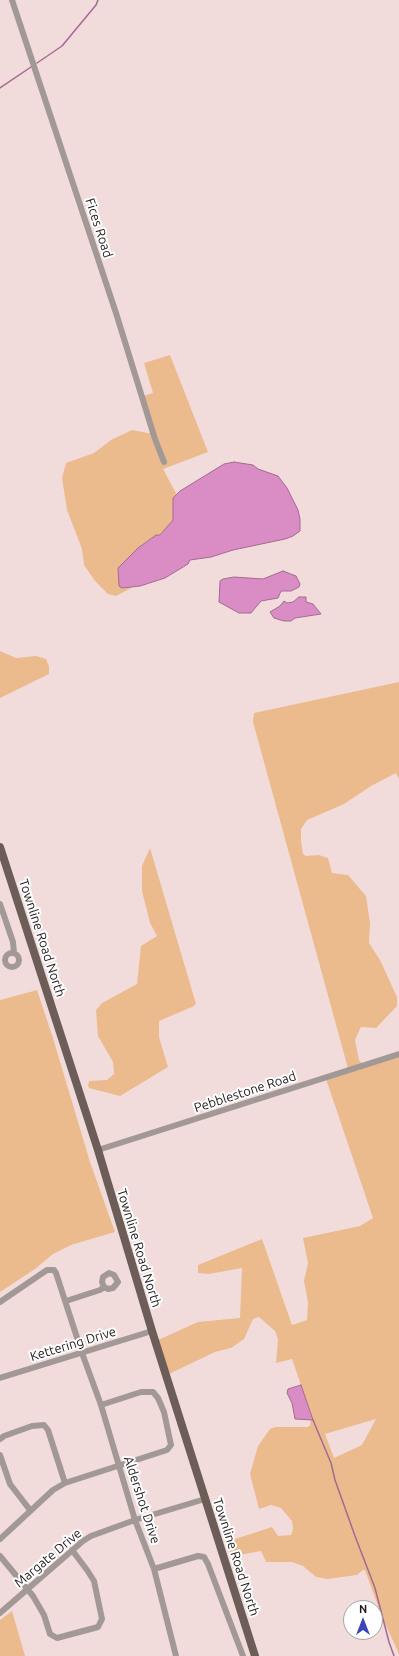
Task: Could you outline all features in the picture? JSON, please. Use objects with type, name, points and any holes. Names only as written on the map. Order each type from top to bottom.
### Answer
[{"type":"main road","name":"Townline Road North","points":[[0,847],[98,1150],[152,1331],[255,1656]]},
{"type":"street","name":"Fices Road","points":[[12,0],[114,305],[155,439],[164,462]]},
{"type":"street","points":[[0,904],[12,935],[14,953]]},
{"type":"street","name":"Pebblestone Road","points":[[98,1150],[399,1054]]},
{"type":"street","name":"Aldershot Drive","points":[[0,1302],[47,1270],[56,1273],[82,1353],[101,1404],[135,1520],[154,1569],[176,1656]]},
{"type":"street","points":[[66,1301],[100,1290],[104,1287]]},
{"type":"street","name":"Kettering Drive","points":[[0,1378],[152,1331]]},
{"type":"street","points":[[0,1539],[53,1490],[65,1483],[167,1450],[171,1445],[164,1412],[158,1398],[153,1392],[141,1392],[101,1404]]},
{"type":"street","points":[[0,1439],[4,1436],[32,1426],[44,1425],[48,1430],[65,1483]]},
{"type":"street","points":[[0,1456],[10,1484],[30,1510]]},
{"type":"street","name":"Margate Drive","points":[[0,1613],[90,1536],[135,1520],[205,1499]]},
{"type":"street","points":[[0,1556],[27,1589],[44,1615],[50,1634],[57,1638],[98,1627],[102,1618],[94,1581],[72,1550]]},
{"type":"street","points":[[154,1569],[198,1556],[204,1557],[243,1656]]},
{"type":"shaded area","points":[[170,355],[208,452],[163,469],[177,495],[173,498],[174,520],[160,535],[156,535],[138,548],[118,568],[122,588],[133,587],[116,596],[108,594],[95,581],[84,565],[82,549],[67,510],[62,478],[66,463],[94,453],[111,440],[132,430],[153,434],[143,396],[153,393],[144,363]]},
{"type":"shaded area","points":[[234,462],[253,465],[258,469],[278,476],[287,488],[298,510],[300,531],[285,539],[233,550],[211,557],[190,560],[188,564],[165,578],[140,586],[122,588],[119,586],[118,568],[138,548],[156,535],[160,535],[173,520],[173,498],[180,491],[224,464]]},
{"type":"shaded area","points":[[283,571],[296,576],[300,584],[299,587],[291,591],[281,591],[278,598],[261,601],[251,613],[239,613],[219,602],[220,581],[223,579],[234,577],[263,579]]},
{"type":"shaded area","points":[[299,597],[306,597],[306,602],[313,604],[321,614],[295,618],[291,621],[284,621],[274,618],[270,612],[280,606],[284,601],[287,603],[293,602]]},
{"type":"shaded area","points":[[0,651],[16,658],[36,656],[46,659],[49,666],[49,674],[0,698]]},
{"type":"shaded area","points":[[399,682],[399,779],[396,773],[371,786],[344,804],[307,820],[301,829],[301,841],[303,854],[306,856],[319,855],[328,858],[332,873],[348,875],[366,896],[370,923],[369,943],[380,960],[397,997],[397,1006],[376,1028],[361,1027],[355,1040],[359,1060],[364,1066],[399,1054],[399,1654],[383,1619],[383,1600],[376,1600],[365,1570],[357,1575],[327,1579],[316,1577],[303,1566],[292,1562],[266,1562],[261,1551],[234,1556],[230,1553],[229,1541],[272,1527],[278,1536],[291,1535],[293,1529],[292,1521],[281,1508],[271,1505],[259,1509],[250,1474],[258,1446],[270,1429],[275,1427],[308,1427],[311,1420],[313,1420],[292,1359],[276,1363],[278,1339],[275,1331],[259,1317],[253,1319],[244,1339],[231,1348],[215,1352],[169,1374],[158,1340],[198,1322],[240,1318],[242,1268],[209,1274],[198,1273],[198,1265],[262,1239],[292,1325],[307,1320],[308,1302],[304,1281],[308,1263],[303,1238],[360,1226],[373,1218],[326,1079],[349,1072],[253,722],[254,713]],"holes":[[[376,1419],[362,1445],[334,1458],[325,1434]]]},
{"type":"shaded area","points":[[150,848],[196,1004],[159,1021],[159,1037],[168,1067],[120,1096],[89,1088],[88,1085],[89,1081],[107,1080],[114,1074],[113,1062],[98,1036],[96,1010],[102,1003],[137,984],[141,946],[157,936],[150,923],[142,891],[142,866]]},
{"type":"shaded area","points":[[37,990],[90,1162],[115,1232],[71,1245],[53,1254],[35,1269],[0,1292],[0,1000]]},
{"type":"shaded area","points":[[301,1385],[313,1420],[295,1419],[292,1403],[287,1393],[288,1389]]},
{"type":"shaded area","points":[[12,1611],[25,1656],[0,1656],[0,1620]]},
{"type":"waterway","points":[[37,63],[62,46],[96,5],[98,0]]},
{"type":"waterway","points":[[0,88],[31,67]]},
{"type":"waterway","points":[[313,1420],[331,1463],[335,1480],[375,1588],[394,1656]]}]
